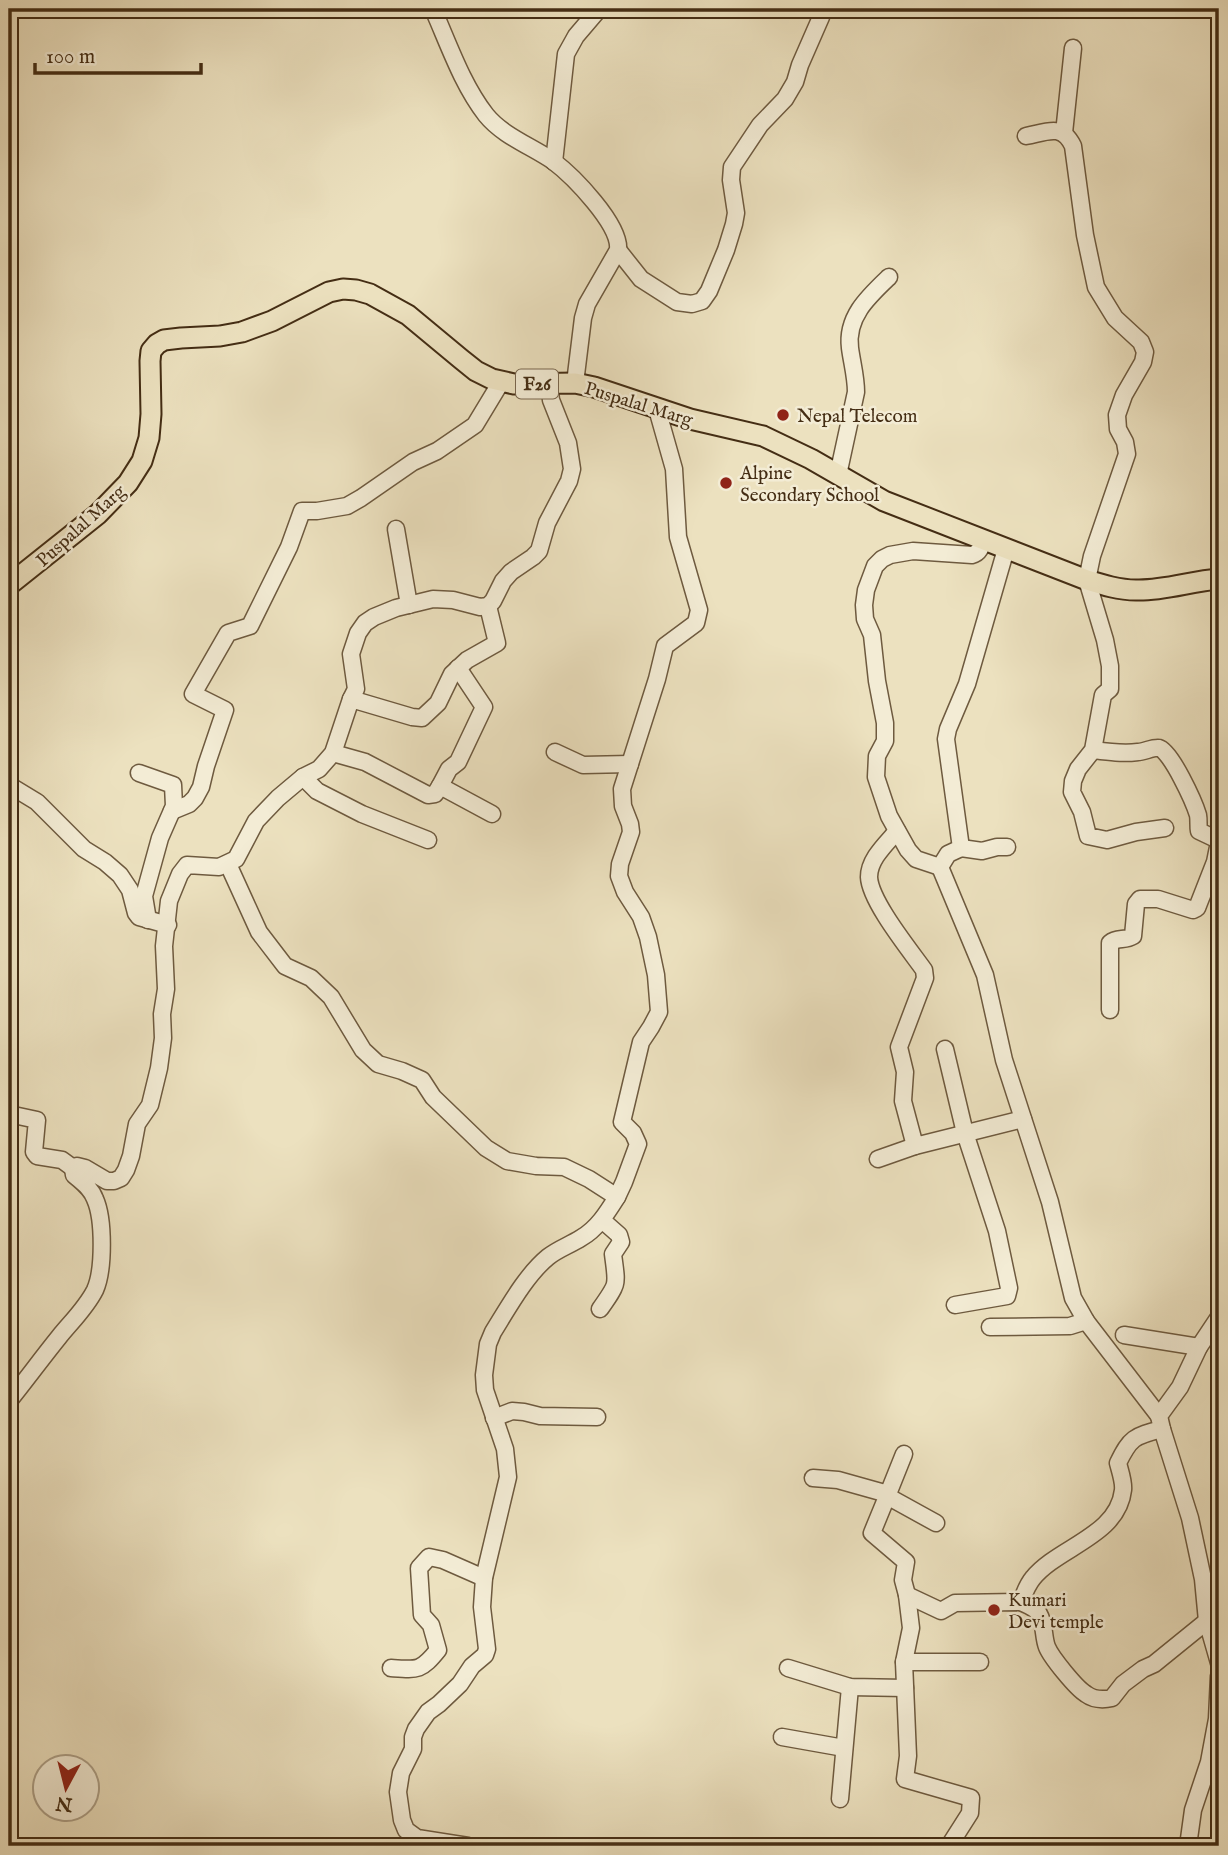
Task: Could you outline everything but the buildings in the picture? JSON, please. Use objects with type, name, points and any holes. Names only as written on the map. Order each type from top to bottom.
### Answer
[{"type":"main road","name":"Puspalal Marg","points":[[9,585],[98,514],[128,483],[142,461],[149,438],[151,414],[151,351],[157,344],[164,340],[242,332],[272,321],[329,292],[356,290],[370,294],[408,315],[476,371],[492,379],[514,384],[575,383],[616,393],[690,419],[763,436],[811,459],[884,501],[1087,580],[1109,587],[1137,590],[1219,579]]},
{"type":"street","points":[[433,9],[462,78],[485,113],[494,124],[554,162],[579,186],[606,217],[619,243],[618,250],[587,304],[575,383]]},
{"type":"street","points":[[554,162],[566,54],[576,36],[599,9]]},
{"type":"street","points":[[618,250],[641,279],[677,302],[692,304],[702,301],[709,291],[734,224],[736,213],[731,180],[732,167],[760,125],[785,99],[795,82],[822,9]]},
{"type":"street","points":[[1064,133],[1073,48]]},
{"type":"street","points":[[1026,136],[1052,131],[1064,133],[1073,146],[1082,215],[1096,286],[1115,318],[1141,342],[1145,352],[1140,369],[1118,410],[1116,421],[1127,454],[1092,556],[1087,580],[1105,640],[1110,666],[1110,688],[1103,695],[1093,750],[1078,769],[1072,792],[1082,812],[1088,836],[1107,839],[1165,828]]},
{"type":"street","points":[[838,475],[856,392],[850,328],[863,304],[889,277]]},
{"type":"street","points":[[172,811],[189,804],[201,787],[225,710],[193,694],[229,634],[250,626],[289,547],[302,511],[347,506],[413,462],[437,451],[475,425],[500,382]]},
{"type":"street","points":[[73,1168],[85,1168],[107,1181],[121,1178],[126,1170],[137,1124],[150,1105],[159,1068],[166,989],[164,946],[169,901],[180,874],[187,865],[219,867],[236,859],[256,821],[303,777],[319,769],[333,753],[356,689],[351,653],[358,633],[365,623],[374,617],[433,599],[488,606],[511,572],[539,551],[547,523],[569,481],[572,469],[568,443],[551,400],[549,383]]},
{"type":"street","points":[[468,1846],[411,1836],[402,1820],[398,1784],[414,1749],[413,1737],[420,1721],[460,1684],[472,1665],[487,1649],[482,1607],[484,1578],[508,1477],[505,1449],[485,1390],[488,1344],[518,1293],[546,1258],[583,1237],[602,1220],[617,1197],[638,1144],[633,1133],[622,1122],[636,1055],[640,1042],[659,1012],[656,975],[648,937],[642,917],[625,892],[619,876],[620,864],[631,832],[622,789],[666,646],[696,623],[699,610],[678,537],[674,469],[657,409]]},
{"type":"street","points":[[396,529],[409,605]]},
{"type":"street","points":[[984,539],[980,549],[972,555],[913,551],[890,555],[875,566],[866,590],[864,605],[865,619],[872,635],[876,657],[877,681],[885,723],[885,741],[877,756],[876,777],[890,816],[908,850],[916,859],[940,867],[985,975],[1004,1060],[1050,1202],[1073,1298],[1086,1321],[1160,1423],[1211,1578],[1206,1621],[1219,1663]]},
{"type":"street","points":[[961,848],[946,739],[967,684],[1006,549]]},
{"type":"street","points":[[351,699],[422,718],[438,703],[452,674],[458,668],[497,643],[488,606]]},
{"type":"street","points":[[333,753],[365,762],[428,795],[435,794],[449,769],[458,762],[484,708],[458,668]]},
{"type":"street","points":[[1093,750],[1118,753],[1157,748],[1163,750],[1171,759],[1195,808],[1199,818],[1199,831],[1219,842],[1215,862],[1197,908],[1193,910],[1158,899],[1140,899],[1136,904],[1133,936],[1115,939],[1110,943],[1110,1010]]},
{"type":"street","points":[[555,752],[583,765],[630,764]]},
{"type":"street","points":[[139,773],[173,785],[174,806],[160,838],[144,896],[148,920]]},
{"type":"street","points":[[303,777],[317,791],[362,814],[428,840]]},
{"type":"street","points":[[9,785],[37,802],[83,849],[120,875],[130,890],[139,917],[168,925]]},
{"type":"street","points":[[440,786],[492,814]]},
{"type":"street","points":[[897,831],[874,857],[869,876],[874,896],[923,970],[925,978],[899,1047],[905,1072],[903,1101],[915,1146]]},
{"type":"street","points":[[940,867],[948,854],[961,848],[982,851],[996,846],[1007,847]]},
{"type":"street","points":[[228,864],[259,932],[285,966],[311,978],[331,997],[363,1050],[378,1064],[422,1080],[433,1097],[486,1148],[508,1161],[564,1167],[617,1197]]},
{"type":"street","points":[[945,1049],[965,1133],[997,1231],[1009,1288],[1007,1296],[955,1305]]},
{"type":"street","points":[[9,1114],[37,1120],[34,1152],[37,1156],[62,1160],[73,1168],[74,1175],[87,1186],[95,1199],[100,1218],[100,1272],[96,1287],[87,1305],[9,1401]]},
{"type":"street","points":[[878,1159],[915,1146],[1023,1119]]},
{"type":"street","points":[[600,1309],[616,1286],[613,1254],[621,1242],[620,1235],[602,1220]]},
{"type":"street","points":[[1021,1602],[1032,1579],[1041,1570],[1102,1527],[1118,1508],[1124,1488],[1118,1463],[1128,1443],[1160,1423],[1199,1347],[1219,1317]]},
{"type":"street","points":[[990,1327],[1070,1326],[1086,1321]]},
{"type":"street","points":[[1124,1335],[1199,1347]]},
{"type":"street","points":[[494,1418],[512,1411],[540,1416],[597,1417]]},
{"type":"street","points":[[904,1454],[872,1532],[906,1562],[903,1580],[911,1628],[904,1662],[908,1756],[905,1779],[971,1798],[970,1813],[949,1846]]},
{"type":"street","points":[[813,1478],[838,1480],[888,1495],[936,1523]]},
{"type":"street","points":[[391,1668],[414,1670],[427,1663],[438,1650],[432,1625],[422,1615],[419,1569],[429,1557],[443,1560],[484,1578]]},
{"type":"street","points":[[907,1595],[941,1611],[955,1603],[1021,1602],[1039,1613],[1046,1646],[1059,1665],[1088,1696],[1101,1700],[1112,1698],[1124,1684],[1154,1664],[1206,1621]]},
{"type":"street","points":[[904,1662],[980,1662]]},
{"type":"street","points":[[788,1668],[850,1687],[905,1688]]},
{"type":"street","points":[[1188,1846],[1193,1810],[1209,1762],[1217,1719],[1219,1676]]},
{"type":"street","points":[[840,1798],[850,1687]]},
{"type":"street","points":[[782,1737],[844,1748]]},
{"type":"place","name":"Nepal Telecom","points":[[783,415]]},
{"type":"place","name":"Alpine Secondary School","points":[[726,483]]},
{"type":"place","name":"Kumari Devi temple","points":[[994,1610]]}]
